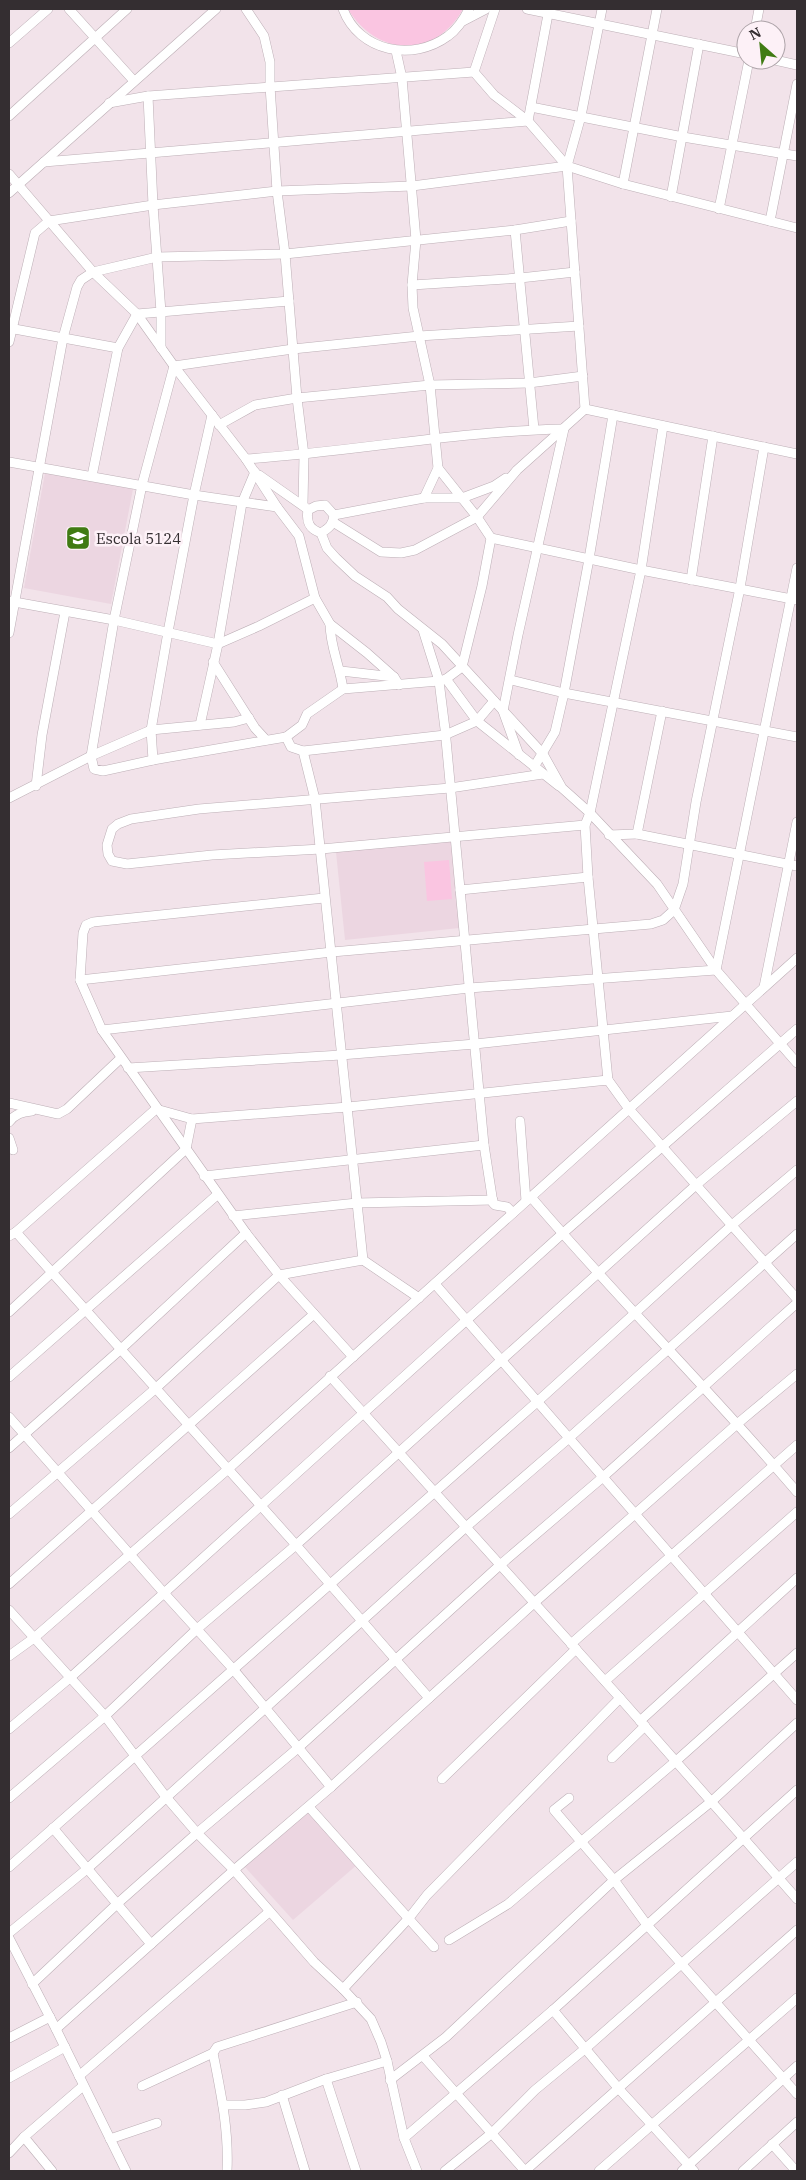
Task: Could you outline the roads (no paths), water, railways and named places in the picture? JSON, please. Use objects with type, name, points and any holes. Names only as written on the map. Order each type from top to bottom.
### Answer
[{"type":"street","points":[[9,43],[48,9]]},
{"type":"street","points":[[69,9],[134,81]]},
{"type":"street","points":[[9,116],[127,9]]},
{"type":"street","points":[[9,193],[216,9]]},
{"type":"street","points":[[246,9],[264,36],[270,62],[277,191],[285,254],[297,398],[304,455],[307,518],[314,531],[321,533]]},
{"type":"street","points":[[343,9],[359,33],[376,45],[396,51],[416,51],[434,46],[450,35],[463,21],[469,9]]},
{"type":"street","points":[[463,21],[486,9]]},
{"type":"street","points":[[474,72],[495,9]]},
{"type":"street","points":[[527,9],[549,11],[599,24],[736,52]]},
{"type":"street","points":[[585,410],[566,166],[581,116],[602,9]]},
{"type":"street","points":[[623,184],[657,9]]},
{"type":"street","points":[[528,122],[549,11]]},
{"type":"street","points":[[671,196],[699,44]]},
{"type":"street","points":[[396,51],[402,78],[416,240],[412,285],[413,308],[430,385],[438,468],[424,498]]},
{"type":"street","points":[[719,209],[747,70]]},
{"type":"street","points":[[109,104],[148,96],[474,72]]},
{"type":"street","points":[[474,72],[494,95],[528,122],[566,166]]},
{"type":"street","points":[[770,221],[797,84]]},
{"type":"street","points":[[148,96],[156,257],[161,312],[161,348]]},
{"type":"street","points":[[531,107],[634,128],[797,156]]},
{"type":"street","points":[[44,162],[528,122]]},
{"type":"street","points":[[9,342],[10,328],[35,233],[49,221],[153,205],[277,191],[412,186],[566,166],[623,184],[797,228]]},
{"type":"street","points":[[9,174],[93,272],[137,314],[174,366],[246,459],[277,507],[299,536],[315,598],[330,624],[366,652],[396,681]]},
{"type":"street","points":[[9,633],[12,602],[64,338],[77,287],[81,280],[93,272],[156,257],[285,254],[516,230],[571,221]]},
{"type":"street","points":[[516,230],[534,429]]},
{"type":"street","points":[[412,285],[520,278],[575,272]]},
{"type":"street","points":[[137,314],[289,301]]},
{"type":"street","points":[[92,476],[118,348],[137,314]]},
{"type":"street","points":[[174,366],[293,349],[420,336],[524,331],[579,326]]},
{"type":"street","points":[[10,328],[118,348]]},
{"type":"street","points":[[174,366],[142,485],[114,620],[91,756],[94,769],[98,771],[286,737],[302,725],[307,714],[343,689],[396,681],[442,680],[462,667],[482,586],[491,538],[477,517],[438,468]]},
{"type":"street","points":[[219,425],[255,405],[297,398],[430,385],[529,383],[583,376]]},
{"type":"street","points":[[585,410],[797,454]]},
{"type":"street","points":[[321,533],[328,528],[333,519],[424,498],[462,498],[494,486],[517,470],[585,410]]},
{"type":"street","points":[[153,760],[151,730],[194,495],[212,415]]},
{"type":"street","points":[[534,767],[555,732],[564,693],[613,415]]},
{"type":"street","points":[[663,426],[641,570],[590,813],[585,825],[597,978],[608,1080],[629,1109],[797,1298]]},
{"type":"street","points":[[246,459],[304,455],[435,438],[534,429],[564,429]]},
{"type":"street","points":[[519,754],[503,711],[564,429]]},
{"type":"street","points":[[691,580],[713,436]]},
{"type":"street","points":[[80,980],[332,952],[651,924],[663,920],[674,910],[683,884],[740,588],[764,447]]},
{"type":"street","points":[[9,462],[194,495],[277,507]]},
{"type":"street","points":[[255,472],[306,507],[325,505],[333,519],[380,552],[402,553],[432,543],[477,517],[517,470]]},
{"type":"street","points":[[200,725],[218,644],[242,503],[255,472]]},
{"type":"street","points":[[321,533],[327,548],[355,576],[387,597],[442,644],[543,754],[562,788]]},
{"type":"street","points":[[491,538],[795,600]]},
{"type":"street","points":[[716,970],[795,600],[797,568]]},
{"type":"street","points":[[12,602],[114,620],[218,644],[315,598]]},
{"type":"street","points":[[36,786],[42,736],[65,612]]},
{"type":"street","points":[[330,624],[330,639],[341,671],[343,689]]},
{"type":"street","points":[[423,629],[442,680],[445,735],[484,1145],[495,1205],[507,1207],[513,1214]]},
{"type":"street","points":[[214,662],[249,718],[266,740]]},
{"type":"street","points":[[341,671],[396,681]]},
{"type":"street","points":[[442,680],[477,721],[562,788],[590,813],[657,884],[716,970],[797,1063]]},
{"type":"street","points":[[510,680],[564,693],[797,737]]},
{"type":"street","points":[[286,737],[291,747],[303,751],[445,735],[477,721],[494,701]]},
{"type":"street","points":[[637,834],[662,711]]},
{"type":"street","points":[[9,798],[36,786],[91,756],[151,730],[234,722],[249,718]]},
{"type":"street","points":[[303,751],[315,799],[321,849],[324,898],[332,952],[363,1260]]},
{"type":"street","points":[[543,774],[450,788],[199,809],[131,819],[118,824],[112,829],[107,846],[112,861],[119,864],[212,855],[321,849],[585,825]]},
{"type":"street","points":[[764,987],[793,865],[797,822]]},
{"type":"street","points":[[609,835],[637,834],[793,865]]},
{"type":"street","points":[[460,890],[588,876]]},
{"type":"street","points":[[324,898],[93,922],[86,926],[83,932],[80,980],[102,1030],[204,1176],[279,1274],[353,1357]]},
{"type":"street","points":[[9,1656],[34,1638],[227,1470],[797,958]]},
{"type":"street","points":[[102,1030],[469,988],[716,970]]},
{"type":"street","points":[[128,1068],[341,1055],[475,1044],[732,1016]]},
{"type":"street","points":[[9,1729],[71,1677],[662,1145],[797,1029]]},
{"type":"street","points":[[9,1122],[12,1116],[21,1112],[31,1111],[58,1114],[67,1109],[121,1058]]},
{"type":"street","points":[[156,1109],[192,1119],[348,1108],[608,1080]]},
{"type":"street","points":[[9,1798],[104,1716],[196,1629],[296,1545],[696,1185],[797,1101]]},
{"type":"street","points":[[9,1103],[52,1114]]},
{"type":"street","points":[[156,1109],[12,1234],[51,1273],[188,1424],[429,1698]]},
{"type":"street","points":[[9,1312],[186,1149],[192,1119]]},
{"type":"street","points":[[520,1121],[528,1199],[703,1386],[797,1492]]},
{"type":"street","points":[[9,1138],[10,1148]]},
{"type":"street","points":[[204,1176],[484,1145]]},
{"type":"street","points":[[9,1867],[329,1583],[537,1402],[732,1225],[797,1170]]},
{"type":"street","points":[[9,1377],[218,1195]]},
{"type":"street","points":[[233,1216],[357,1203],[493,1200]]},
{"type":"street","points":[[9,1448],[120,1350],[246,1233]]},
{"type":"street","points":[[9,1933],[87,1869],[363,1622],[466,1527],[569,1438],[797,1234]]},
{"type":"street","points":[[9,1514],[155,1389],[279,1274],[363,1260],[419,1298]]},
{"type":"street","points":[[435,1284],[797,1700]]},
{"type":"street","points":[[32,1984],[118,1903],[298,1748],[500,1565],[797,1303]]},
{"type":"street","points":[[9,1584],[314,1314]]},
{"type":"street","points":[[56,2029],[234,1870],[331,1787],[737,1424],[797,1374]]},
{"type":"street","points":[[330,1376],[605,1681],[797,1899]]},
{"type":"street","points":[[9,1417],[233,1669],[331,1787]]},
{"type":"street","points":[[442,1779],[574,1647],[670,1555],[797,1445]]},
{"type":"street","points":[[605,1681],[705,1595],[797,1512]]},
{"type":"street","points":[[612,1758],[642,1723],[797,1578]]},
{"type":"street","points":[[9,1610],[104,1716],[166,1797],[197,1833],[234,1870],[314,1962],[357,2002],[371,2019],[387,2061],[404,2138],[417,2171]]},
{"type":"street","points":[[449,1940],[508,1904],[676,1761],[797,1654]]},
{"type":"street","points":[[343,1989],[409,1918],[427,1895],[620,1698]]},
{"type":"street","points":[[390,2080],[423,2056],[614,1880],[712,1801],[797,1723]]},
{"type":"street","points":[[404,2138],[553,2010],[797,1790]]},
{"type":"street","points":[[569,1798],[554,1810],[614,1880],[647,1925],[797,2094]]},
{"type":"street","points":[[309,1806],[434,1947]]},
{"type":"street","points":[[52,1828],[118,1903],[151,1944]]},
{"type":"street","points":[[446,2171],[492,2133],[535,2090],[586,2048],[797,1862]]},
{"type":"street","points":[[79,2076],[269,1912]]},
{"type":"street","points":[[423,2056],[525,2171],[797,1930]]},
{"type":"street","points":[[9,1938],[126,2171]]},
{"type":"street","points":[[599,2171],[797,1998]]},
{"type":"street","points":[[142,2086],[213,2053],[217,2047],[223,2044],[357,2002]]},
{"type":"street","points":[[553,2010],[688,2169],[797,2066]]},
{"type":"street","points":[[9,2038],[50,2017]]},
{"type":"street","points":[[9,2078],[65,2047]]},
{"type":"street","points":[[213,2053],[223,2105],[228,2150],[227,2171]]},
{"type":"street","points":[[223,2105],[256,2104],[326,2079],[387,2061]]},
{"type":"street","points":[[326,2079],[356,2171]]},
{"type":"street","points":[[9,2153],[24,2137],[83,2086]]},
{"type":"street","points":[[282,2095],[305,2171]]},
{"type":"street","points":[[744,2171],[797,2122]]},
{"type":"street","points":[[110,2140],[158,2123]]},
{"type":"street","points":[[24,2137],[52,2171]]},
{"type":"street","points":[[772,2144],[796,2171]]},
{"type":"place","name":"Escola 5124","points":[[78,538]]}]
